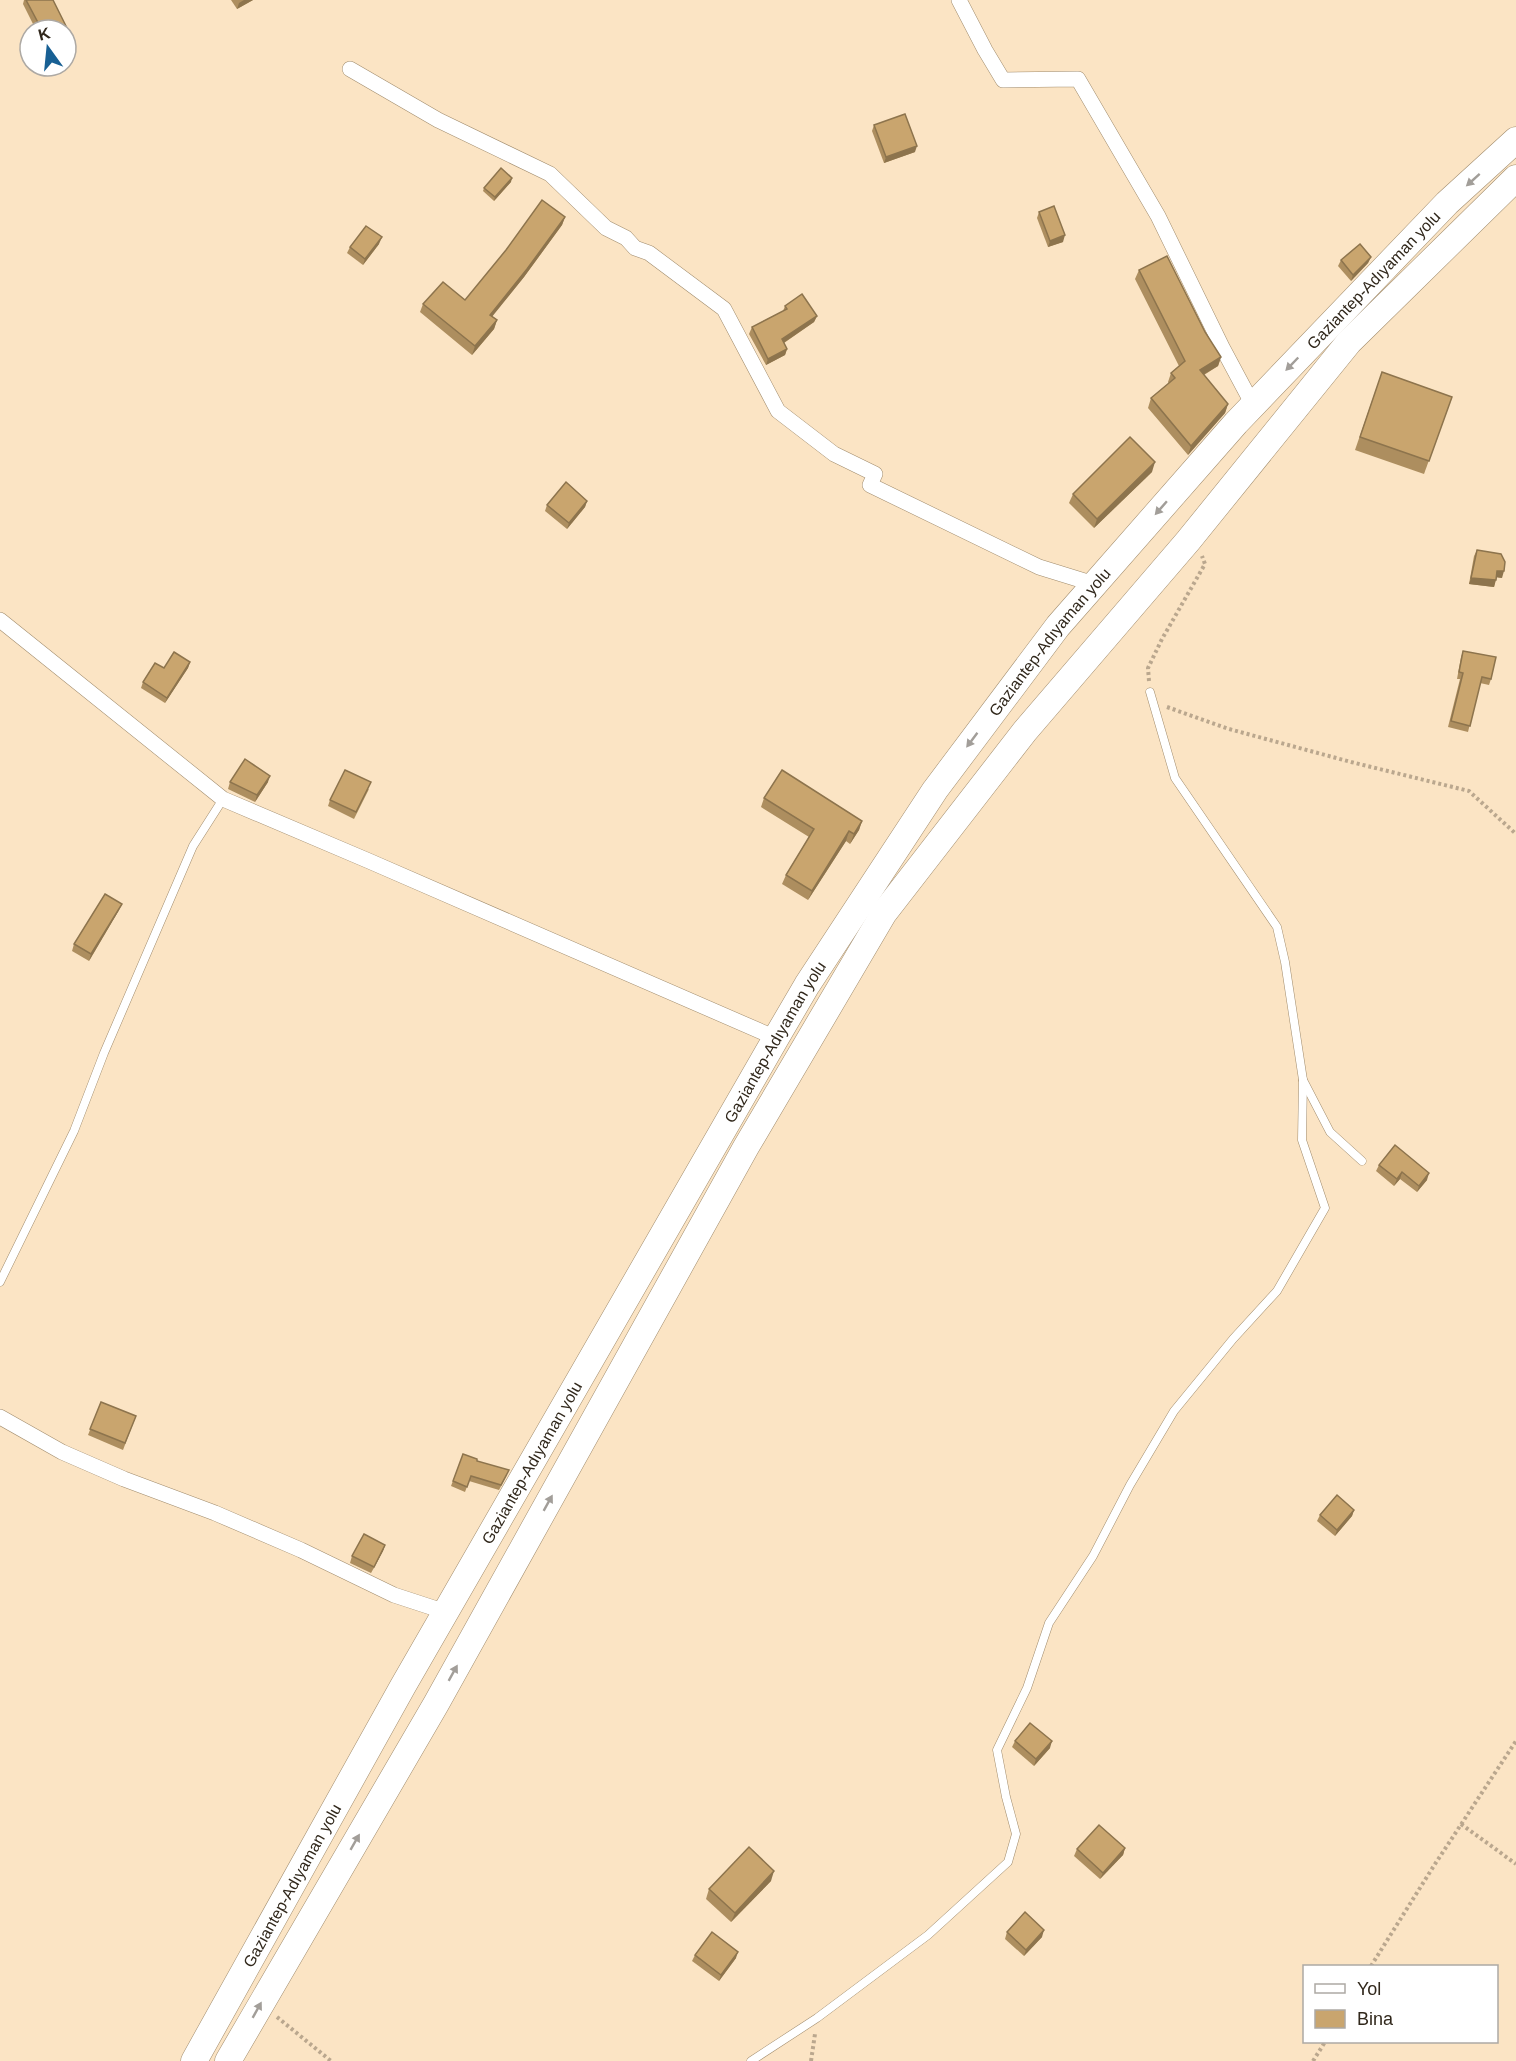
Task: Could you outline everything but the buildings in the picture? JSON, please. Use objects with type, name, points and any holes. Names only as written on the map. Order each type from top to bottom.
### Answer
[{"type":"highway","name":"Gaziantep-Adıyaman yolu","points":[[194,2061],[446,1612],[776,1038],[814,975],[935,789],[1058,626],[1253,405],[1447,202],[1516,140]]},
{"type":"highway","name":"Gaziantep-Adıyaman yolu","points":[[228,2061],[436,1704],[746,1147],[884,913],[1025,731],[1195,532],[1349,342],[1516,178]]},
{"type":"street","points":[[959,0],[1003,80],[1078,79],[1158,216],[1253,405]]},
{"type":"street","points":[[350,69],[438,120],[550,174],[606,228],[626,238],[635,248],[649,253],[724,309],[778,411],[834,454],[875,474],[870,485],[1039,567],[1094,584]]},
{"type":"street","points":[[0,620],[223,799],[776,1038]]},
{"type":"street","points":[[0,1417],[62,1452],[301,1550],[394,1595],[446,1612]]},
{"type":"lane","points":[[751,2061],[817,2018],[928,1935],[1008,1862],[1016,1834],[997,1750],[1027,1688],[1049,1623],[1093,1556],[1130,1485],[1174,1411],[1233,1339],[1277,1291],[1325,1208],[1302,1140],[1303,1080],[1285,962],[1277,927],[1175,778],[1150,692]]},
{"type":"lane","points":[[0,1282],[74,1131],[104,1053],[193,846],[223,799]]},
{"type":"lane","points":[[1303,1080],[1330,1132],[1362,1161]]},
{"type":"path","points":[[1195,532],[1205,564],[1148,668],[1150,692],[1165,706],[1229,729],[1469,791],[1516,834]]},
{"type":"path","points":[[1372,1965],[1516,1741]]},
{"type":"path","points":[[1461,1824],[1516,1864]]},
{"type":"path","points":[[260,2004],[331,2061]]},
{"type":"path","points":[[811,2061],[817,2018]]},
{"type":"path","points":[[1313,2061],[1324,2043]]}]
